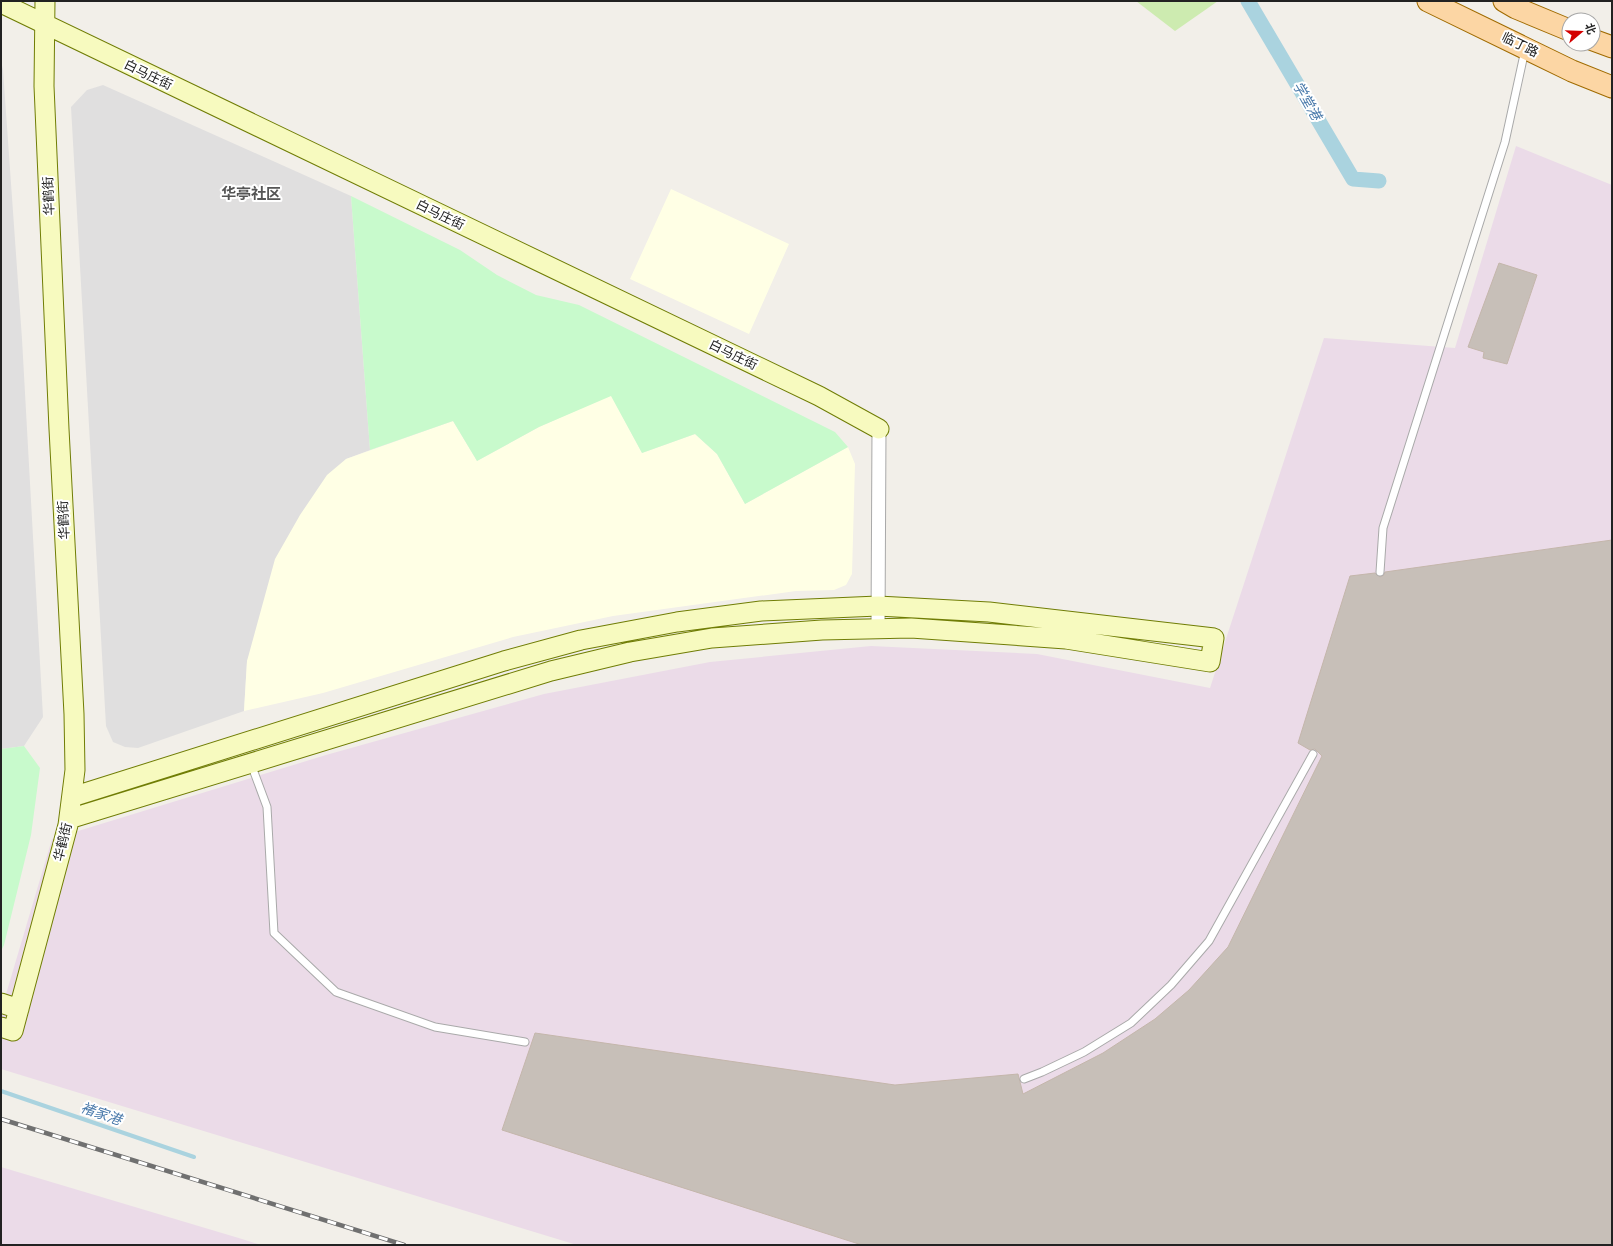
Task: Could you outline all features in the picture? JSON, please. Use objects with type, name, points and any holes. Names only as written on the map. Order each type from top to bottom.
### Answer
[{"type":"main road","name":"临丁路","points":[[1428,1],[1572,71],[1612,87]]},
{"type":"main road","points":[[1504,1],[1516,8],[1561,27]]},
{"type":"main road","points":[[1601,43],[1612,48]]},
{"type":"street","name":"华鹤街","points":[[7,1029],[19,1009],[69,819],[75,770],[74,714],[59,429],[44,86],[45,1]]},
{"type":"street","name":"白马庄街","points":[[1,3],[45,26],[819,396],[879,429]]},
{"type":"street","points":[[878,628],[879,429]]},
{"type":"street","points":[[69,819],[250,762],[551,671],[630,652],[712,638],[822,630],[911,628],[1066,640],[1210,662],[1214,638],[989,612],[878,606],[761,611],[677,622],[581,640],[504,661],[72,797]]},
{"type":"street","points":[[1,1003],[19,1009]]},
{"type":"lane","points":[[1380,572],[1383,528],[1505,142],[1526,48]]},
{"type":"lane","points":[[1024,1079],[1084,1052],[1131,1023],[1171,985],[1209,941],[1313,754]]},
{"type":"lane","points":[[250,762],[267,807],[274,933],[336,992],[435,1027],[525,1042]]},
{"type":"shaded area","points":[[1,61],[3,70],[22,339],[43,717],[24,746],[1,749]]},
{"type":"shaded area","points":[[103,85],[351,196],[370,450],[346,459],[247,661],[244,711],[138,748],[125,747],[113,742],[106,726],[71,107],[87,90]]},
{"type":"shaded area","points":[[1516,146],[1612,185],[1612,1245],[577,1245],[1,1069],[1,1011],[52,839],[326,755],[544,694],[710,662],[871,646],[1037,654],[1210,688],[1324,338],[1455,348]]},
{"type":"shaded area","points":[[671,189],[789,244],[749,334],[630,279]]},
{"type":"shaded area","points":[[611,395],[642,453],[695,434],[717,454],[745,504],[848,447],[855,464],[852,574],[846,585],[834,590],[796,591],[613,616],[513,637],[323,693],[244,711],[247,661],[275,559],[300,515],[327,475],[346,459],[453,421],[477,461],[539,427]]},
{"type":"shaded area","points":[[1,1167],[242,1239],[261,1245],[1,1245]]},
{"type":"green space","points":[[1136,1],[1218,1],[1175,31]]},
{"type":"green space","points":[[351,196],[460,250],[497,275],[536,295],[579,305],[835,432],[848,447],[745,504],[717,454],[695,434],[642,453],[611,396],[539,427],[477,461],[453,421],[370,450]]},
{"type":"green space","points":[[24,746],[40,768],[31,835],[4,945],[1,951],[1,749]]},
{"type":"building","points":[[1499,263],[1537,275],[1507,364],[1483,358],[1484,352],[1468,347]]},
{"type":"building","points":[[1612,540],[1612,1245],[862,1245],[502,1130],[535,1033],[895,1085],[1018,1074],[1023,1094],[1103,1053],[1155,1019],[1189,990],[1228,947],[1322,756],[1315,749],[1310,750],[1298,743],[1350,576],[1375,573],[1380,577],[1384,575],[1385,572]]},
{"type":"waterway","name":"学堂港","points":[[1248,1],[1353,179],[1379,181]]},
{"type":"waterway","name":"褚家港","points":[[1,1091],[194,1157]]},
{"type":"railway","points":[[1,1119],[404,1245]]},
{"type":"district","name":"华亭社区","points":[[251,194]]}]
